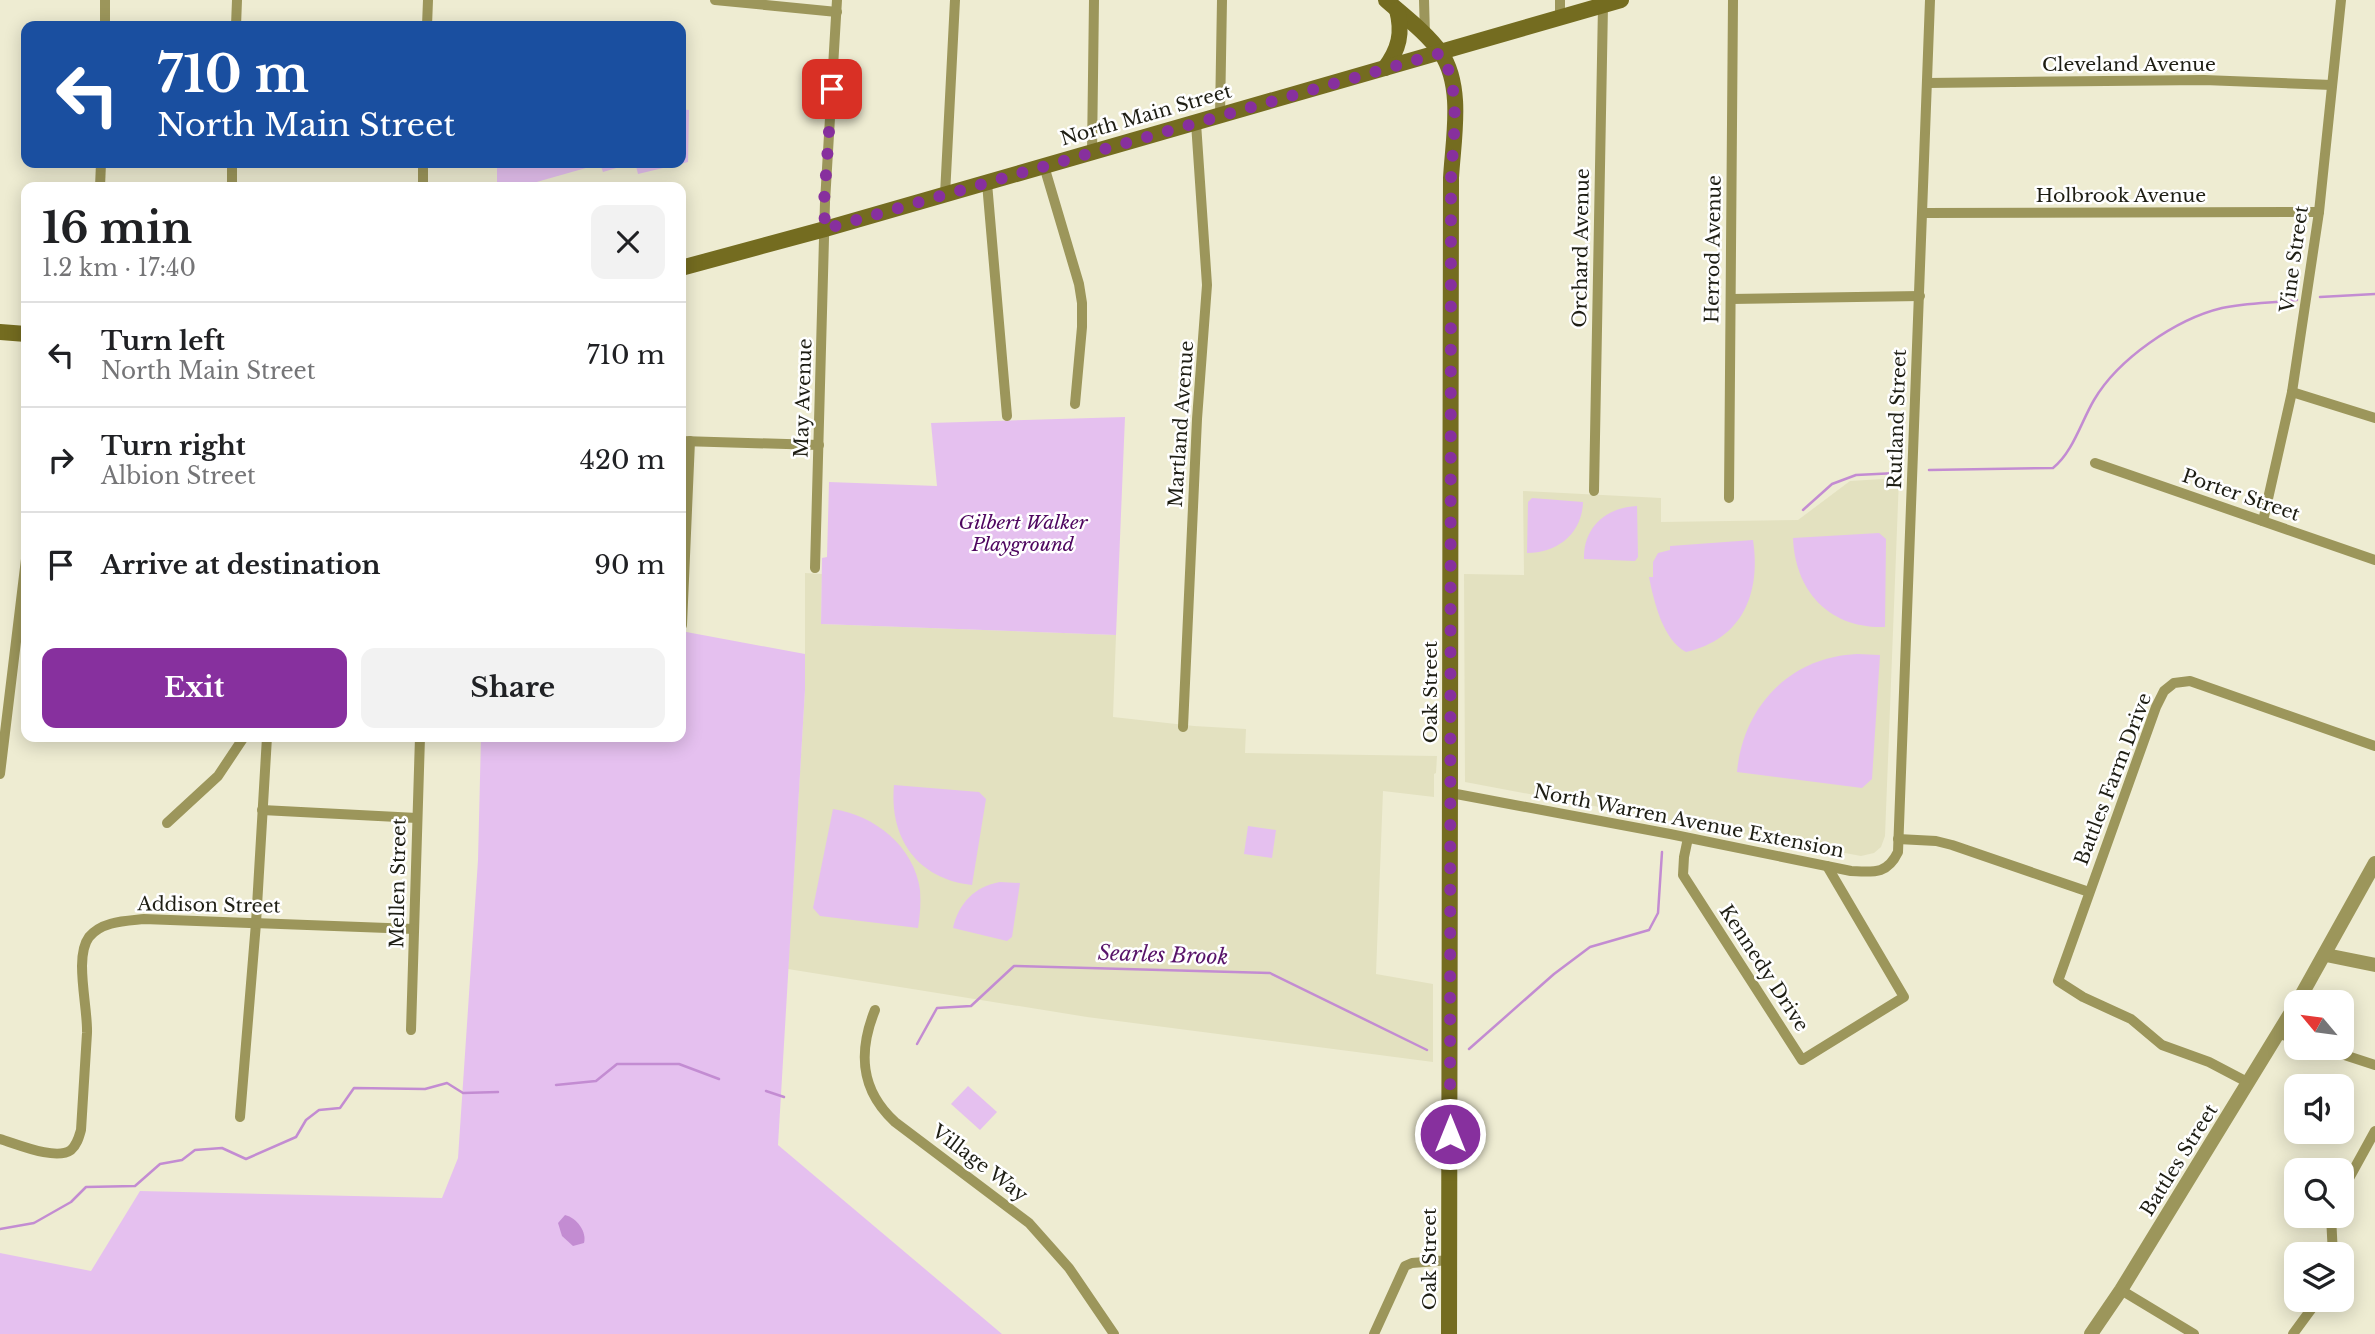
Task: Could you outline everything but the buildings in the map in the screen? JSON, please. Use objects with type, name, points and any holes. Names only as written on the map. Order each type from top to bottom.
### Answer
[{"type":"main road","name":"North Main Street","points":[[686,267],[945,195],[1621,0]]},
{"type":"main road","points":[[1391,5],[1441,53]]},
{"type":"main road","points":[[1385,68],[1394,55],[1400,36],[1391,5]]},
{"type":"main road","name":"Oak Street","points":[[1441,53],[1451,76],[1454,113],[1451,178],[1449,1334]]},
{"type":"main road","points":[[0,332],[21,334]]},
{"type":"street","points":[[105,0],[105,21]]},
{"type":"street","points":[[236,21],[237,0]]},
{"type":"street","points":[[427,21],[428,0]]},
{"type":"street","points":[[715,0],[836,12]]},
{"type":"street","name":"May Avenue","points":[[816,568],[824,202],[837,0]]},
{"type":"street","points":[[945,195],[955,0]]},
{"type":"street","points":[[1092,153],[1094,0]]},
{"type":"street","points":[[1220,116],[1222,0]]},
{"type":"street","points":[[1424,0],[1425,35]]},
{"type":"street","points":[[1560,0],[1560,18]]},
{"type":"street","name":"Herrod Avenue","points":[[1729,498],[1733,0]]},
{"type":"street","name":"Rutland Street","points":[[1898,839],[1930,0]]},
{"type":"street","name":"Vine Street","points":[[2263,521],[2292,392],[2319,212],[2340,0]]},
{"type":"street","name":"Orchard Avenue","points":[[1594,491],[1603,5]]},
{"type":"street","name":"Cleveland Avenue","points":[[1927,83],[2204,80],[2332,85]]},
{"type":"street","name":"Martland Avenue","points":[[1183,727],[1197,419],[1207,285],[1196,123]]},
{"type":"street","points":[[1044,166],[1079,284],[1082,303],[1075,404]]},
{"type":"street","points":[[987,183],[1007,416]]},
{"type":"street","name":"Holbrook Avenue","points":[[1923,213],[2319,212]]},
{"type":"street","points":[[1731,299],[1920,296]]},
{"type":"street","points":[[2292,392],[2375,418]]},
{"type":"street","points":[[686,441],[819,445]]},
{"type":"street","name":"Porter Street","points":[[2095,463],[2375,560]]},
{"type":"street","points":[[0,774],[5,687],[21,589]]},
{"type":"street","name":"Battles Farm Drive","points":[[2249,1083],[2209,1062],[2162,1045],[2131,1019],[2083,997],[2058,981],[2156,707],[2164,691],[2174,683],[2190,681],[2375,746]]},
{"type":"street","points":[[167,823],[218,776],[241,742]]},
{"type":"street","points":[[240,1117],[256,923],[267,742]]},
{"type":"street","name":"Mellen Street","points":[[411,1030],[420,742]]},
{"type":"street","name":"North Warren Avenue Extension","points":[[1451,793],[1862,872],[1884,870],[1893,864],[1898,852],[1898,839]]},
{"type":"street","points":[[262,810],[417,818]]},
{"type":"street","name":"Kennedy Drive","points":[[1688,838],[1683,876],[1802,1060],[1904,997],[1827,866]]},
{"type":"street","name":"Battles Farm Drive","points":[[1898,839],[1936,841],[1952,845],[2089,892]]},
{"type":"street","name":"Battles Street","points":[[2305,990],[2375,863]]},
{"type":"street","name":"Addison Street","points":[[0,1139],[60,1154],[71,1150],[78,1142],[87,1029],[82,963],[84,948],[90,936],[101,927],[144,919],[414,929]]},
{"type":"street","points":[[2326,955],[2375,965]]},
{"type":"street","name":"Village Way","points":[[875,1010],[866,1035],[864,1062],[869,1085],[883,1109],[895,1122],[1029,1223],[1069,1268],[1114,1334]]},
{"type":"street","name":"Battles Street","points":[[2091,1334],[2121,1290],[2284,1025]]},
{"type":"street","points":[[2278,1034],[2284,1036]]},
{"type":"street","points":[[2354,1058],[2375,1065]]},
{"type":"street","points":[[2354,1169],[2375,1131]]},
{"type":"street","points":[[1374,1334],[1405,1266],[1450,1260]]},
{"type":"street","points":[[2121,1290],[2194,1334]]},
{"type":"street","points":[[2293,1334],[2309,1312]]},
{"type":"shaded area","points":[[1899,478],[1885,836],[1881,847],[1874,853],[1861,856],[1465,782],[1464,574],[1524,575],[1523,491],[1661,498],[1661,522],[1798,520],[1850,481]]},
{"type":"shaded area","points":[[805,573],[822,574],[821,624],[1116,635],[1113,717],[1246,729],[1245,753],[1437,756],[1434,797],[1383,791],[1376,974],[1433,984],[1433,1062],[1087,1017],[788,969],[805,690]]},
{"type":"shaded area","points":[[565,1215],[580,1226],[584,1243],[573,1246],[562,1236],[558,1223]]},
{"type":"green space","points":[[686,110],[689,110],[686,162]]},
{"type":"green space","points":[[497,168],[586,168],[537,182],[497,182]]},
{"type":"green space","points":[[636,168],[663,168],[638,174]]},
{"type":"green space","name":"Gilbert Walker Playground","points":[[1125,417],[1116,635],[821,624],[822,558],[827,557],[829,482],[937,486],[931,423]]},
{"type":"green space","points":[[1532,498],[1583,502],[1578,523],[1566,540],[1548,550],[1527,553],[1528,502]]},
{"type":"green space","points":[[1637,506],[1638,557],[1635,561],[1584,559],[1588,537],[1599,521],[1616,510]]},
{"type":"green space","points":[[1879,533],[1886,539],[1885,627],[1865,626],[1847,621],[1832,614],[1819,603],[1800,575],[1793,538]]},
{"type":"green space","points":[[1753,540],[1754,578],[1744,611],[1722,636],[1706,646],[1686,652],[1671,639],[1654,598],[1649,577],[1653,577],[1653,562],[1658,553],[1670,550],[1670,546]]},
{"type":"green space","points":[[686,632],[805,654],[778,1145],[1002,1334],[0,1334],[0,1253],[91,1271],[140,1191],[442,1198],[458,1158],[478,860],[481,742],[686,742]]},
{"type":"green space","points":[[1880,655],[1872,779],[1862,788],[1737,772],[1741,748],[1749,726],[1774,689],[1811,664],[1833,657]]},
{"type":"green space","points":[[894,785],[979,792],[986,799],[972,885],[936,874],[922,865],[911,853],[896,822]]},
{"type":"green space","points":[[833,809],[863,818],[890,835],[901,847],[910,860],[920,890],[918,928],[820,916],[813,908]]},
{"type":"green space","points":[[1248,826],[1276,830],[1272,858],[1244,854]]},
{"type":"green space","points":[[1000,882],[1020,883],[1012,937],[1007,941],[953,928],[963,904],[975,892]]},
{"type":"green space","points":[[968,1086],[997,1112],[980,1130],[951,1104]]},
{"type":"waterway","name":"Searles Brook","points":[[2320,297],[2375,294]]},
{"type":"waterway","name":"Searles Brook","points":[[1929,470],[2053,468],[2066,454],[2094,400],[2105,385],[2150,343],[2204,313],[2250,304],[2297,300]]},
{"type":"waterway","name":"Searles Brook","points":[[1803,510],[1832,484],[1856,475],[1897,473]]},
{"type":"waterway","name":"Searles Brook","points":[[1469,1049],[1554,974],[1590,947],[1649,930],[1658,913],[1662,852]]},
{"type":"waterway","name":"Searles Brook","points":[[917,1044],[937,1008],[971,1006],[1014,966],[1270,973],[1427,1050]]},
{"type":"waterway","name":"Searles Brook","points":[[556,1085],[596,1081],[617,1064],[679,1064],[719,1079]]},
{"type":"waterway","name":"Searles Brook","points":[[0,1229],[34,1223],[71,1202],[86,1187],[135,1186],[160,1164],[182,1160],[195,1150],[222,1148],[246,1159],[296,1137],[306,1120],[319,1110],[340,1108],[354,1088],[425,1089],[447,1083],[463,1093],[498,1092]]},
{"type":"waterway","name":"Searles Brook","points":[[766,1091],[784,1097]]},
{"type":"route","points":[[832,89],[824,202],[825,229],[1418,59],[1441,53],[1446,61],[1454,101],[1451,178],[1450,1134]]}]
